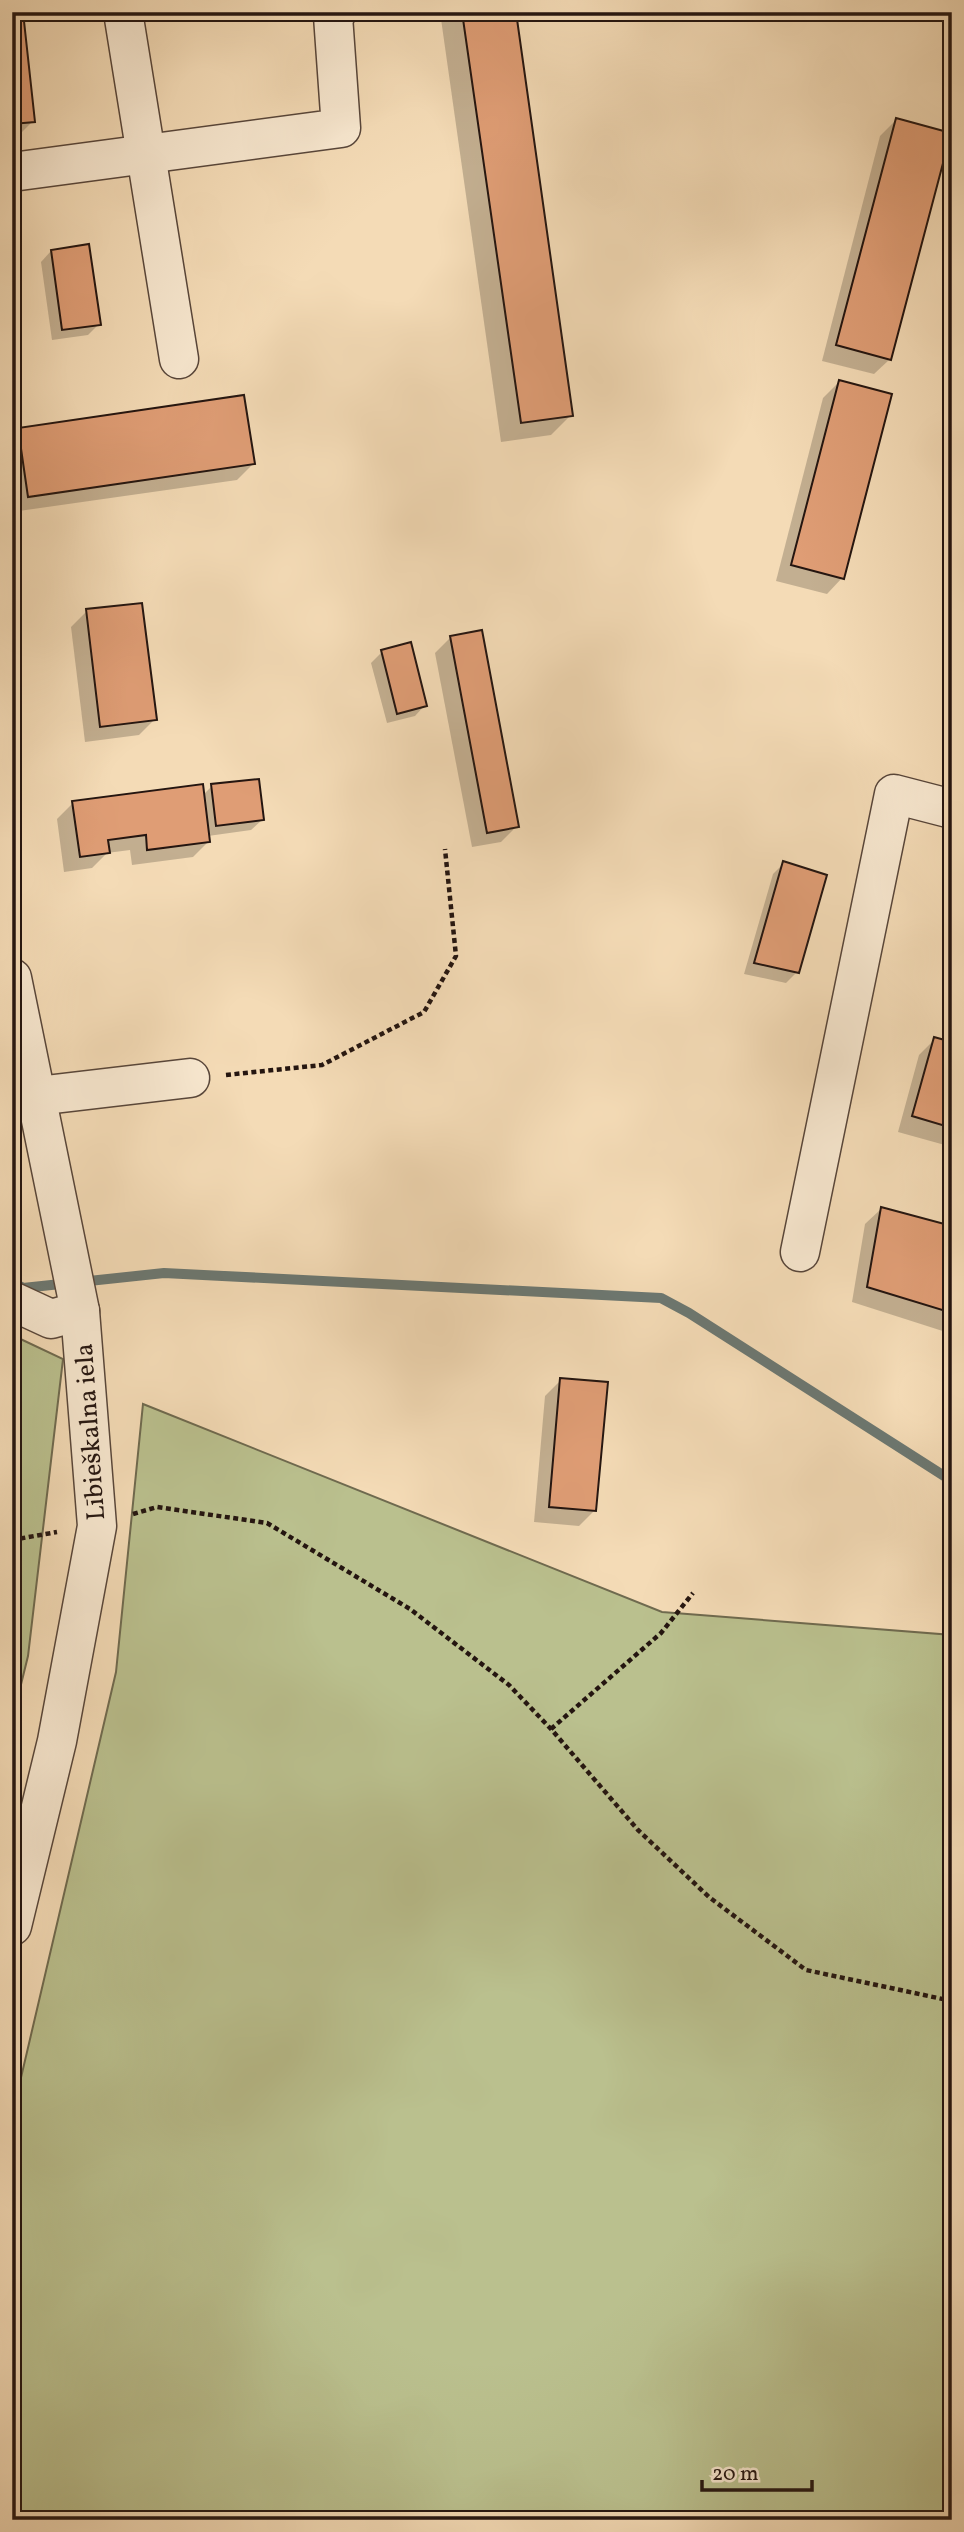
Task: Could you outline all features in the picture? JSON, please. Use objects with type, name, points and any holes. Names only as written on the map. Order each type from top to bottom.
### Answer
[{"type":"street","points":[[123,12],[178,359]]},
{"type":"street","points":[[12,172],[341,128],[333,16],[337,12]]},
{"type":"street","points":[[800,1252],[894,794],[952,809]]},
{"type":"street","name":"Lībieškalna iela","points":[[12,978],[80,1311],[97,1526],[57,1741],[12,1926]]},
{"type":"street","points":[[37,1096],[190,1078]]},
{"type":"street","points":[[12,1301],[51,1319],[80,1311]]},
{"type":"path","points":[[190,1078],[322,1065],[424,1012],[456,956],[445,849]]},
{"type":"path","points":[[97,1526],[157,1507],[267,1523],[410,1609],[509,1685],[551,1729],[638,1830],[709,1896],[806,1970],[952,2001]]},
{"type":"path","points":[[551,1729],[661,1633],[693,1593]]},
{"type":"green space","points":[[12,1335],[63,1359],[28,1656],[12,1721]]},
{"type":"green space","points":[[143,1404],[662,1612],[952,1635],[952,2520],[12,2520],[12,2116],[116,1672]]},
{"type":"building","points":[[12,12],[23,12],[35,122],[12,124]]},
{"type":"building","points":[[462,12],[516,12],[573,416],[521,423]]},
{"type":"building","points":[[896,118],[951,133],[891,360],[836,345]]},
{"type":"building","points":[[89,244],[101,325],[62,330],[51,250]]},
{"type":"building","points":[[839,380],[892,394],[844,579],[791,565]]},
{"type":"building","points":[[244,395],[255,464],[28,497],[18,428]]},
{"type":"building","points":[[142,603],[157,720],[100,727],[86,609]]},
{"type":"building","points":[[482,630],[519,827],[487,833],[450,636]]},
{"type":"building","points":[[411,642],[427,706],[397,714],[381,650]]},
{"type":"building","points":[[259,779],[264,820],[216,826],[211,784]]},
{"type":"building","points":[[203,784],[210,842],[147,850],[146,835],[108,840],[110,853],[80,857],[72,801]]},
{"type":"building","points":[[783,861],[827,875],[799,973],[754,963]]},
{"type":"building","points":[[934,1037],[952,1042],[952,1128],[912,1116]]},
{"type":"building","points":[[881,1207],[952,1226],[952,1313],[867,1287]]},
{"type":"building","points":[[560,1378],[608,1382],[596,1511],[549,1507]]},
{"type":"waterway","points":[[18,1285],[23,1288],[164,1273],[661,1298],[689,1313],[952,1481]]}]
